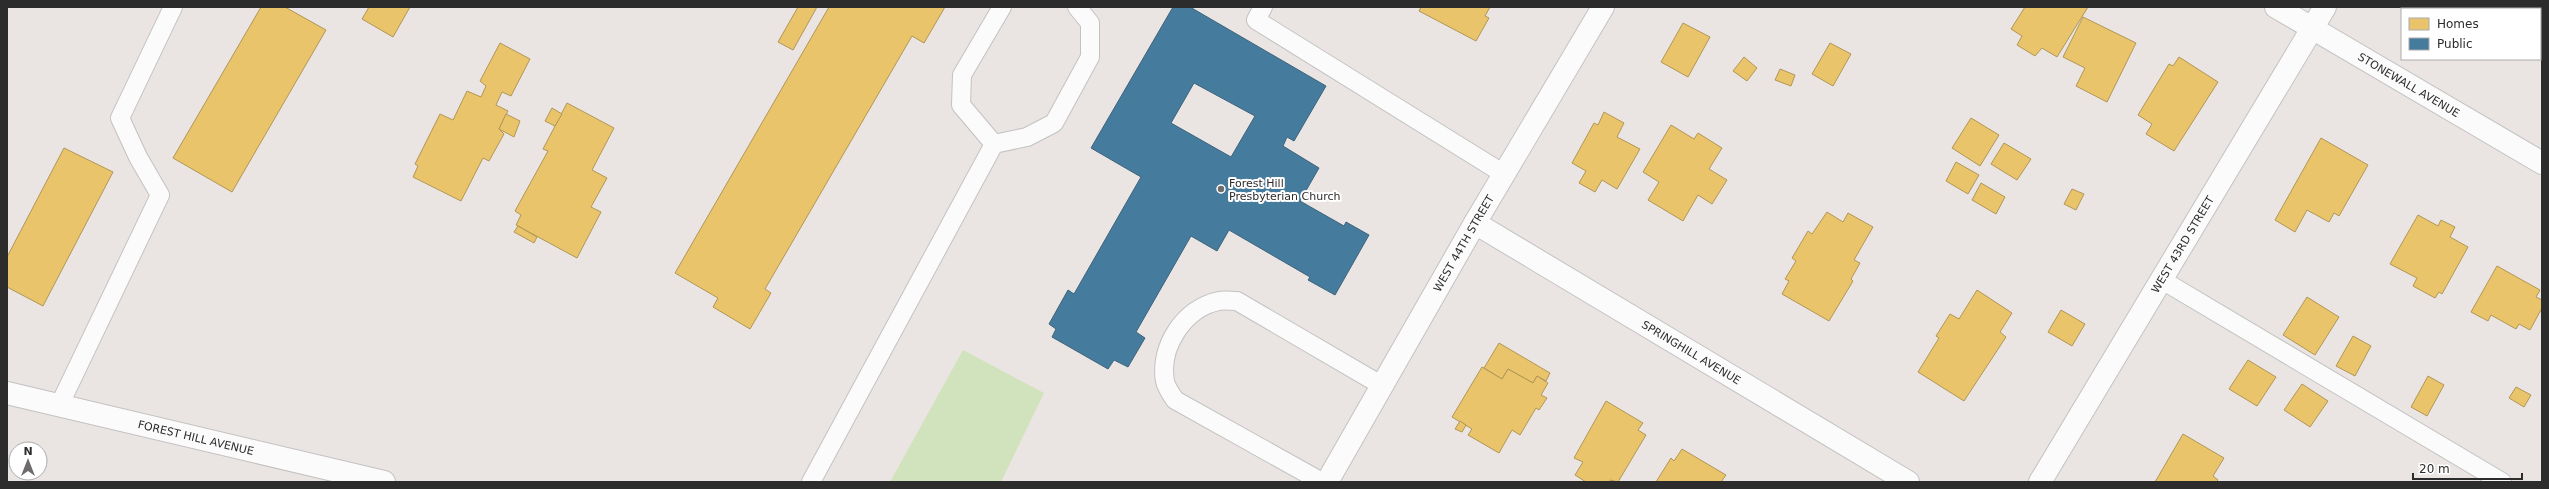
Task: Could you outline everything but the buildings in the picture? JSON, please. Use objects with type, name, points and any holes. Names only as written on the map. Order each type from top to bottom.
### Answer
[{"type":"street","name":"WEST 44TH STREET","points":[[1326,482],[1475,223],[1603,7]]},
{"type":"street","name":"STONEWALL AVENUE","points":[[2276,7],[2542,163]]},
{"type":"street","name":"WEST 43RD STREET","points":[[2040,482],[2325,7]]},
{"type":"street","name":"SPRINGHILL AVENUE","points":[[1475,223],[1908,482]]},
{"type":"street","name":"FOREST HILL AVENUE","points":[[7,393],[384,482]]},
{"type":"lane","points":[[59,406],[160,195],[138,157],[120,118],[174,7]]},
{"type":"lane","points":[[994,144],[961,104],[962,75],[1002,7]]},
{"type":"lane","points":[[1263,7],[1256,20],[1504,174]]},
{"type":"lane","points":[[811,482],[994,144],[1027,137],[1054,123],[1090,57],[1090,23],[1079,8]]},
{"type":"lane","points":[[2162,280],[2502,482]]},
{"type":"lane","points":[[1322,482],[1174,400],[1165,382],[1164,360],[1169,343],[1182,323],[1201,308],[1219,301],[1237,301],[1381,385]]},
{"type":"green space","points":[[963,350],[1044,393],[1001,482],[890,482]]},
{"type":"place","name":"Forest Hill Presbyterian Church","points":[[1221,189]]}]
